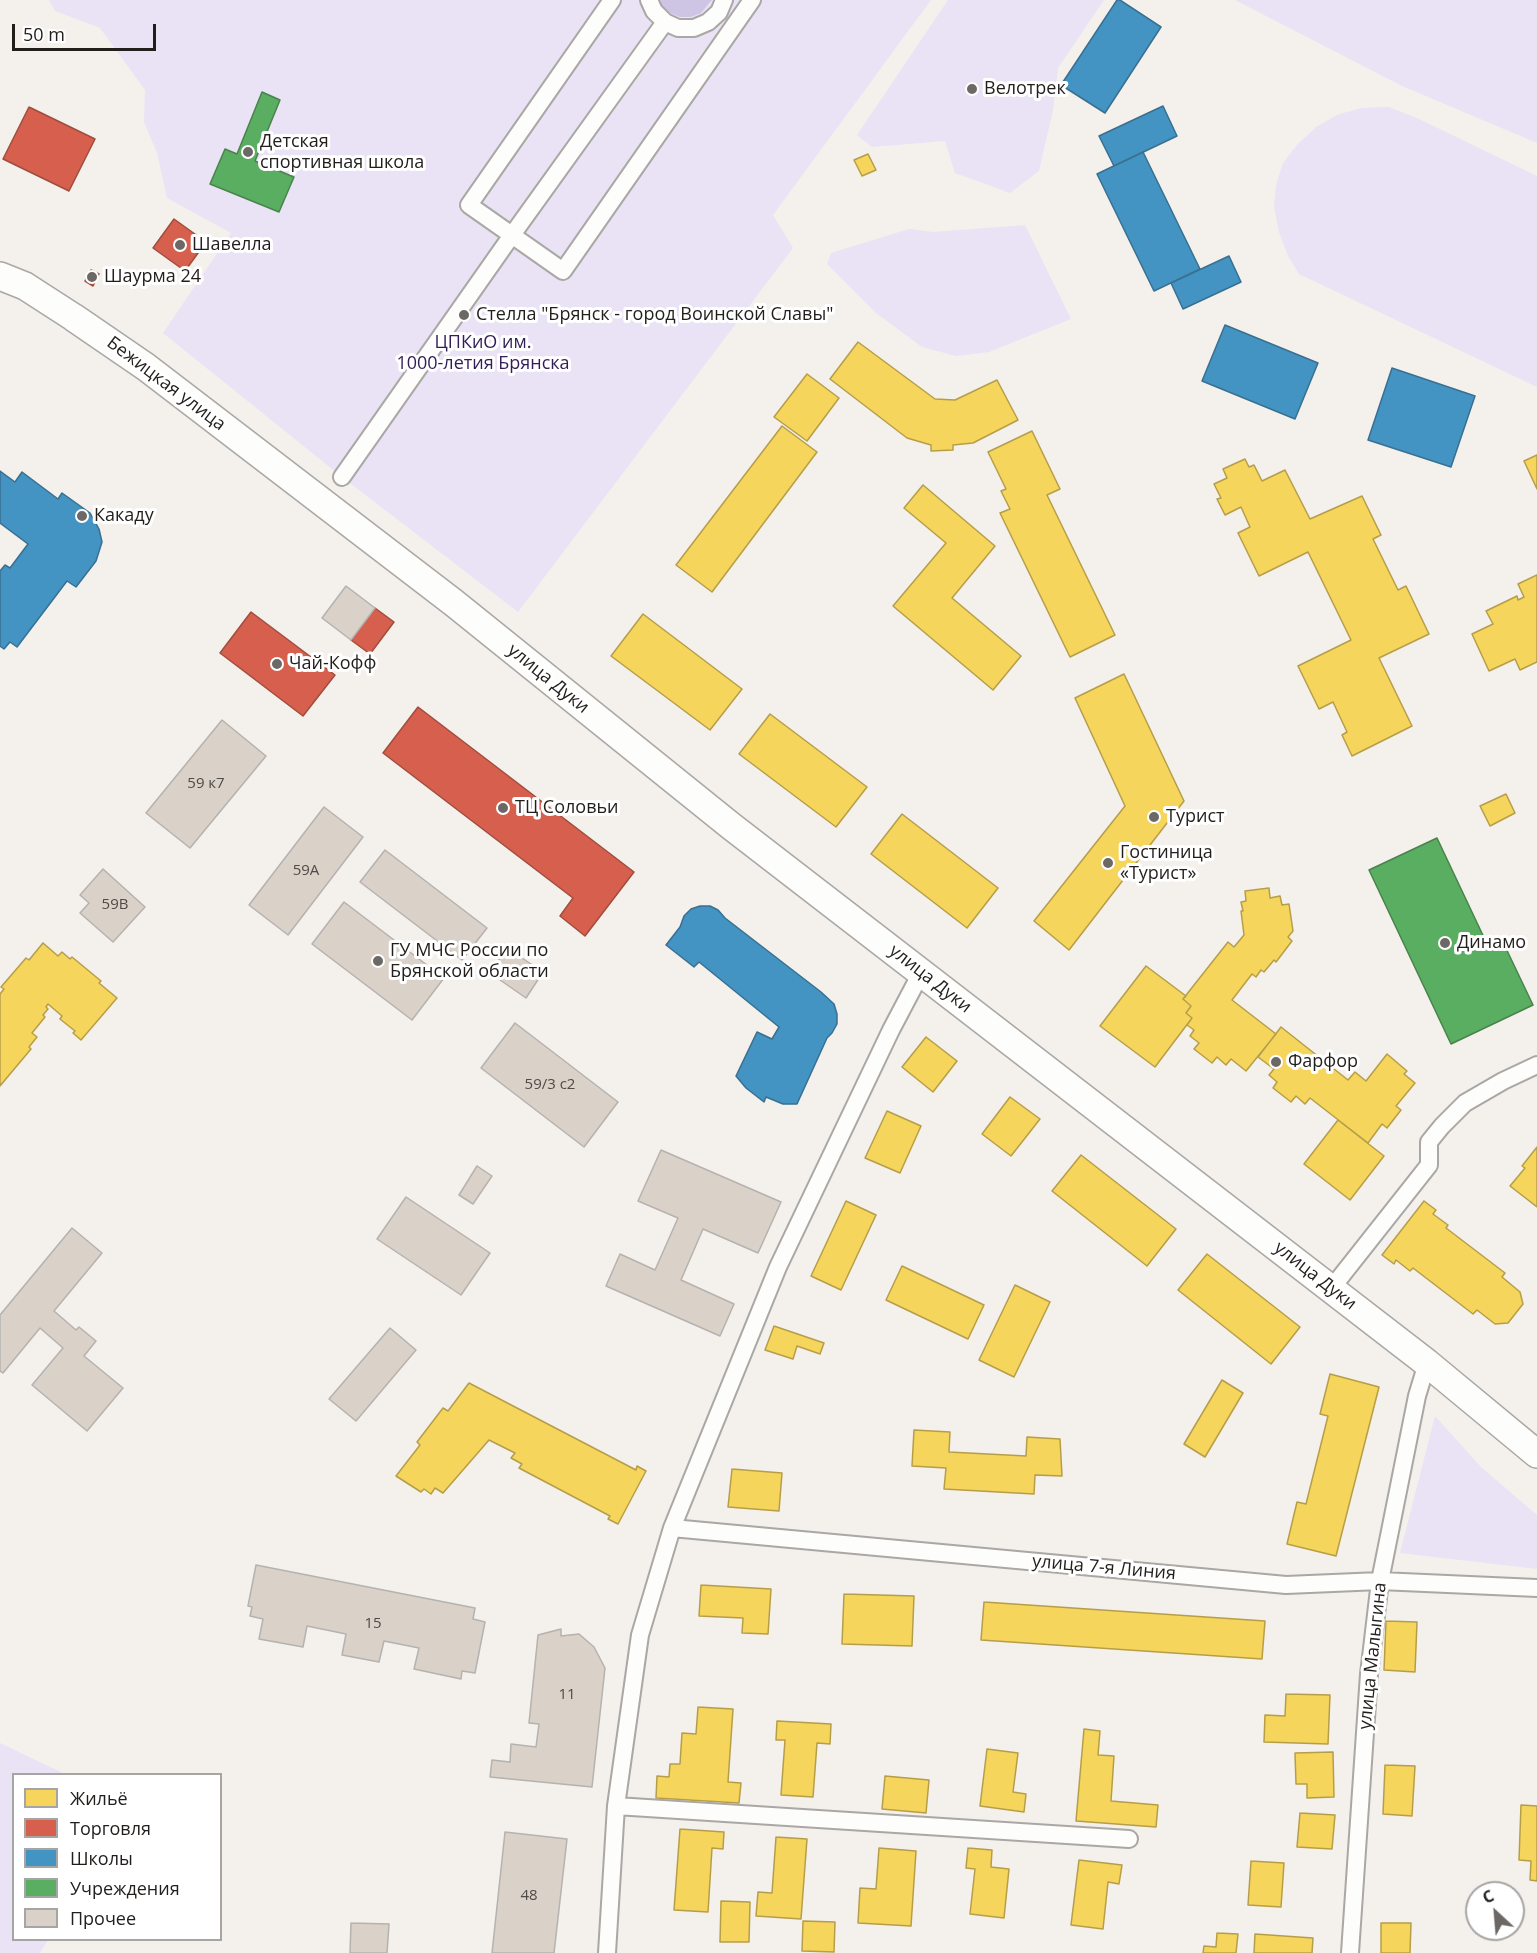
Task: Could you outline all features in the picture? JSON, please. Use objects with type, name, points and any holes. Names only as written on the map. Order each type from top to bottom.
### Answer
[{"type":"main road","name":"Бежицкая улица","points":[[0,276],[34,292],[146,367],[323,504]]},
{"type":"main road","name":"улица Дуки","points":[[323,504],[462,610],[724,820],[1331,1288],[1537,1455]]},
{"type":"street","points":[[612,0],[469,205],[563,271],[752,0]]},
{"type":"street","points":[[649,0],[654,11],[664,22],[678,28],[694,28],[708,22],[721,6],[736,23]]},
{"type":"street","points":[[342,477],[664,22]]},
{"type":"street","points":[[607,1953],[616,1806],[640,1635],[672,1528],[778,1267],[891,1030],[921,973]]},
{"type":"street","points":[[1331,1288],[1429,1165],[1429,1143],[1442,1126],[1465,1103],[1537,1065]]},
{"type":"street","name":"улица Малыгина","points":[[1350,1953],[1369,1674],[1380,1581],[1417,1396],[1427,1364]]},
{"type":"street","name":"улица 7-я Линия","points":[[672,1528],[1286,1585],[1380,1581],[1537,1588]]},
{"type":"street","points":[[616,1806],[1129,1839]]},
{"type":"green space","name":"ЦПКиО им. 1000-летия Брянска","points":[[49,0],[931,0],[773,215],[793,248],[518,612],[342,477],[163,333],[231,233],[167,198],[157,153],[144,122],[145,90],[100,28],[55,11]]},
{"type":"green space","name":"Велотрек","points":[[948,0],[1104,0],[1058,68],[1053,110],[1039,171],[1010,193],[955,173],[945,141],[872,147],[857,135]]},
{"type":"green space","points":[[1235,0],[1537,0],[1537,143],[1402,86]]},
{"type":"green space","points":[[1389,107],[1419,119],[1537,176],[1537,387],[1299,274],[1288,256],[1279,232],[1274,207],[1276,185],[1283,163],[1297,145],[1316,127],[1337,115],[1361,108]]},
{"type":"green space","points":[[1025,225],[1071,319],[989,352],[956,356],[922,347],[876,313],[827,264],[831,253],[909,229],[933,232]]},
{"type":"green space","points":[[1435,1416],[1481,1467],[1537,1515],[1537,1569],[1400,1553]]},
{"type":"green space","points":[[0,1743],[63,1773],[12,1773],[12,1941],[47,1941],[40,1953],[0,1953]]},
{"type":"shaded area","points":[[660,0],[712,0],[701,13],[691,17],[680,17],[670,13],[662,6]]},
{"type":"building: Жильё","points":[[868,154],[876,170],[862,176],[854,160]]},
{"type":"building: Жильё","points":[[858,342],[935,399],[955,400],[997,380],[1018,420],[973,443],[953,445],[953,450],[931,451],[931,445],[907,438],[830,379]]},
{"type":"building: Жильё","points":[[807,374],[839,398],[807,441],[774,417]]},
{"type":"building: Жильё","points":[[782,426],[817,452],[712,592],[676,565]]},
{"type":"building: Жильё","points":[[1032,431],[1060,489],[1047,495],[1115,635],[1070,657],[1000,513],[1010,509],[1001,491],[1006,489],[988,452]]},
{"type":"building: Жильё","points":[[1537,455],[1537,489],[1524,461]]},
{"type":"building: Жильё","points":[[1245,459],[1249,467],[1254,465],[1262,481],[1285,470],[1310,519],[1362,496],[1381,535],[1373,539],[1398,590],[1406,586],[1429,634],[1379,658],[1412,726],[1352,756],[1342,735],[1347,732],[1333,702],[1319,709],[1298,666],[1351,640],[1308,552],[1259,576],[1238,533],[1250,527],[1241,507],[1225,515],[1217,499],[1221,498],[1214,484],[1227,478],[1223,469]]},
{"type":"building: Жильё","points":[[923,485],[995,546],[952,598],[1021,656],[993,690],[893,606],[946,543],[904,508]]},
{"type":"building: Жильё","points":[[1537,575],[1537,662],[1520,670],[1515,659],[1489,671],[1472,634],[1493,624],[1486,611],[1517,596],[1518,600],[1524,597],[1518,584]]},
{"type":"building: Жильё","points":[[643,614],[742,689],[710,730],[611,656]]},
{"type":"building: Жильё","name":"Гостиница «Турист»","points":[[1124,674],[1184,801],[1069,950],[1034,921],[1125,806],[1075,698]]},
{"type":"building: Жильё","points":[[770,714],[867,787],[836,827],[739,754]]},
{"type":"building: Жильё","points":[[1506,794],[1515,813],[1490,826],[1480,806]]},
{"type":"building: Жильё","points":[[902,814],[998,888],[967,928],[871,854]]},
{"type":"building: Жильё","points":[[1269,888],[1270,898],[1280,896],[1282,905],[1289,904],[1293,931],[1288,937],[1292,941],[1276,962],[1274,960],[1264,972],[1261,970],[1256,977],[1252,974],[1232,1000],[1276,1034],[1246,1071],[1231,1059],[1226,1065],[1217,1057],[1212,1063],[1194,1049],[1199,1043],[1190,1036],[1194,1030],[1187,1025],[1192,1018],[1186,1013],[1191,1006],[1183,999],[1228,942],[1234,947],[1244,935],[1241,902],[1246,901],[1245,891]]},
{"type":"building: Жильё","points":[[43,943],[58,956],[62,952],[70,959],[72,957],[117,998],[81,1040],[73,1033],[75,1031],[60,1019],[62,1016],[48,1004],[46,1007],[48,1009],[43,1015],[45,1017],[32,1033],[37,1037],[29,1047],[31,1049],[0,1086],[0,994],[4,989],[1,987],[26,958],[29,960]]},
{"type":"building: Жильё","points":[[1146,966],[1186,996],[1183,999],[1191,1006],[1186,1013],[1192,1018],[1155,1067],[1100,1026]]},
{"type":"building: Жильё","points":[[1281,1027],[1348,1080],[1355,1072],[1366,1081],[1387,1054],[1407,1071],[1404,1074],[1415,1083],[1396,1106],[1401,1110],[1387,1128],[1382,1124],[1368,1143],[1310,1098],[1305,1104],[1296,1096],[1291,1102],[1273,1088],[1277,1082],[1269,1075],[1274,1069],[1258,1057]]},
{"type":"building: Жильё","points":[[926,1037],[957,1061],[933,1092],[902,1067]]},
{"type":"building: Жильё","points":[[1010,1097],[1040,1119],[1011,1156],[982,1134]]},
{"type":"building: Жильё","points":[[887,1111],[921,1126],[900,1173],[865,1158]]},
{"type":"building: Жильё","points":[[1338,1120],[1384,1156],[1350,1200],[1304,1164]]},
{"type":"building: Жильё","points":[[1537,1147],[1537,1207],[1510,1186],[1525,1168],[1522,1166]]},
{"type":"building: Жильё","points":[[1081,1155],[1176,1229],[1147,1266],[1052,1191]]},
{"type":"building: Жильё","points":[[846,1201],[876,1215],[841,1290],[811,1276]]},
{"type":"building: Жильё","points":[[1424,1201],[1436,1210],[1433,1214],[1448,1225],[1446,1228],[1505,1273],[1502,1277],[1520,1292],[1523,1304],[1508,1323],[1495,1324],[1477,1310],[1473,1314],[1413,1268],[1410,1271],[1396,1260],[1394,1264],[1382,1255]]},
{"type":"building: Жильё","points":[[1207,1254],[1300,1327],[1271,1364],[1178,1290]]},
{"type":"building: Жильё","points":[[902,1266],[984,1305],[968,1339],[886,1300]]},
{"type":"building: Жильё","points":[[1015,1285],[1050,1302],[1014,1377],[979,1360]]},
{"type":"building: Жильё","points":[[774,1326],[824,1343],[820,1354],[797,1346],[793,1359],[765,1350]]},
{"type":"building: Жильё","points":[[1330,1374],[1379,1387],[1336,1556],[1287,1544],[1297,1502],[1306,1504],[1328,1416],[1320,1414]]},
{"type":"building: Жильё","points":[[1222,1380],[1243,1393],[1205,1457],[1184,1444]]},
{"type":"building: Жильё","points":[[469,1383],[636,1470],[637,1466],[646,1471],[618,1524],[608,1519],[610,1516],[519,1468],[522,1464],[511,1458],[515,1453],[489,1440],[443,1493],[435,1488],[431,1494],[424,1489],[421,1492],[396,1476],[420,1445],[417,1442],[443,1408],[448,1411]]},
{"type":"building: Жильё","points":[[914,1430],[950,1432],[949,1452],[1026,1456],[1027,1437],[1060,1439],[1062,1476],[1035,1475],[1034,1494],[944,1489],[946,1468],[912,1466]]},
{"type":"building: Жильё","points":[[732,1469],[782,1473],[779,1511],[728,1507]]},
{"type":"building: Жильё","points":[[701,1585],[771,1589],[768,1634],[742,1633],[743,1618],[699,1616]]},
{"type":"building: Жильё","points":[[844,1594],[914,1596],[912,1646],[842,1644]]},
{"type":"building: Жильё","points":[[984,1602],[1265,1621],[1262,1659],[981,1640]]},
{"type":"building: Жильё","points":[[1386,1621],[1417,1622],[1415,1672],[1384,1670]]},
{"type":"building: Жильё","points":[[1286,1694],[1330,1695],[1328,1744],[1264,1742],[1265,1715],[1285,1716]]},
{"type":"building: Жильё","points":[[698,1707],[733,1709],[728,1782],[741,1783],[739,1803],[656,1798],[657,1776],[669,1777],[670,1764],[680,1764],[682,1733],[696,1734]]},
{"type":"building: Жильё","points":[[777,1721],[831,1724],[830,1744],[817,1743],[813,1797],[781,1795],[785,1740],[776,1740]]},
{"type":"building: Жильё","points":[[1084,1729],[1100,1731],[1098,1755],[1114,1756],[1111,1801],[1158,1805],[1156,1827],[1076,1821]]},
{"type":"building: Жильё","points":[[987,1749],[1018,1753],[1013,1792],[1026,1794],[1024,1812],[980,1806]]},
{"type":"building: Жильё","points":[[1333,1752],[1334,1797],[1307,1798],[1307,1784],[1296,1784],[1295,1753]]},
{"type":"building: Жильё","points":[[1385,1765],[1415,1766],[1412,1816],[1383,1814]]},
{"type":"building: Жильё","points":[[885,1776],[929,1780],[926,1813],[882,1809]]},
{"type":"building: Жильё","points":[[1521,1805],[1537,1806],[1537,1881],[1530,1880],[1531,1861],[1519,1860]]},
{"type":"building: Жильё","points":[[1300,1813],[1335,1815],[1332,1849],[1297,1847]]},
{"type":"building: Жильё","points":[[680,1829],[724,1832],[723,1849],[712,1848],[708,1912],[674,1910]]},
{"type":"building: Жильё","points":[[776,1837],[807,1839],[801,1919],[756,1916],[758,1892],[772,1893]]},
{"type":"building: Жильё","points":[[879,1848],[916,1851],[911,1926],[858,1923],[860,1888],[876,1889]]},
{"type":"building: Жильё","points":[[968,1848],[992,1850],[991,1867],[1009,1869],[1004,1918],[970,1914],[975,1869],[966,1868]]},
{"type":"building: Жильё","points":[[1079,1860],[1122,1865],[1119,1884],[1108,1882],[1103,1929],[1071,1925]]},
{"type":"building: Жильё","points":[[1251,1861],[1284,1863],[1281,1907],[1248,1905]]},
{"type":"building: Жильё","points":[[721,1901],[750,1902],[749,1942],[720,1942]]},
{"type":"building: Жильё","points":[[803,1921],[835,1922],[834,1952],[802,1951]]},
{"type":"building: Жильё","points":[[1381,1923],[1411,1923],[1410,1953],[1381,1953]]},
{"type":"building: Жильё","points":[[1217,1933],[1238,1934],[1236,1953],[1203,1953],[1204,1946],[1216,1947]]},
{"type":"building: Жильё","points":[[1255,1934],[1313,1938],[1312,1953],[1254,1953]]},
{"type":"building: Торговля","points":[[29,107],[95,139],[69,191],[3,159]]},
{"type":"building: Торговля","name":"Шавелла","points":[[174,219],[206,242],[185,271],[153,248]]},
{"type":"building: Торговля","name":"Шаурма 24","points":[[91,270],[99,274],[93,286],[85,281]]},
{"type":"building: Торговля","points":[[375,608],[394,622],[370,654],[351,640]]},
{"type":"building: Торговля","name":"Чай-Кофф","points":[[251,612],[335,675],[303,716],[220,653]]},
{"type":"building: Торговля","name":"ТЦ Соловьи","points":[[418,707],[634,872],[585,936],[560,916],[573,898],[383,753]]},
{"type":"building: Школы","points":[[1117,0],[1161,27],[1105,113],[1061,85]]},
{"type":"building: Школы","points":[[1163,106],[1177,136],[1114,166],[1099,136]]},
{"type":"building: Школы","points":[[1143,152],[1200,269],[1154,291],[1097,174]]},
{"type":"building: Школы","points":[[1229,256],[1241,282],[1183,309],[1171,283]]},
{"type":"building: Школы","points":[[1225,325],[1318,363],[1295,419],[1202,381]]},
{"type":"building: Школы","points":[[1392,368],[1475,396],[1451,467],[1368,440]]},
{"type":"building: Школы","points":[[0,471],[15,482],[22,472],[58,499],[62,493],[90,513],[99,529],[102,542],[96,561],[76,587],[67,581],[17,647],[10,642],[4,649],[0,646],[0,571],[5,565],[10,568],[28,544],[0,523]]},
{"type":"building: Школы","points":[[710,906],[718,910],[725,918],[834,1004],[837,1024],[827,1038],[797,1104],[783,1104],[766,1097],[764,1102],[746,1088],[736,1076],[757,1032],[772,1039],[779,1027],[699,962],[694,967],[666,945],[680,927],[684,916],[691,909]]},
{"type":"building: Учреждения","name":"Детская спортивная школа","points":[[262,92],[280,100],[255,161],[294,177],[279,212],[210,184],[225,149],[237,154]]},
{"type":"building: Учреждения","name":"Динамо","points":[[1437,838],[1488,946],[1502,940],[1533,1005],[1451,1044],[1369,870]]},
{"type":"building: Прочее","points":[[346,586],[375,608],[351,640],[322,618]]},
{"type":"building: Прочее","points":[[222,720],[266,756],[190,848],[146,813]]},
{"type":"building: Прочее","points":[[324,807],[363,837],[288,935],[249,905]]},
{"type":"building: Прочее","points":[[385,850],[487,928],[462,960],[360,882]]},
{"type":"building: Прочее","points":[[103,869],[145,907],[113,942],[80,913],[89,903],[80,895]]},
{"type":"building: Прочее","name":"ГУ МЧС России по Брянской области","points":[[344,902],[444,978],[412,1020],[312,944]]},
{"type":"building: Прочее","points":[[507,948],[543,972],[526,998],[490,973]]},
{"type":"building: Прочее","points":[[515,1023],[618,1102],[584,1147],[481,1068]]},
{"type":"building: Прочее","points":[[661,1150],[781,1202],[758,1253],[703,1229],[681,1280],[734,1304],[720,1336],[606,1286],[620,1254],[655,1270],[678,1218],[638,1201]]},
{"type":"building: Прочее","points":[[477,1166],[492,1176],[473,1204],[459,1195]]},
{"type":"building: Прочее","points":[[406,1197],[490,1253],[461,1295],[377,1239]]},
{"type":"building: Прочее","points":[[72,1228],[102,1253],[54,1311],[76,1330],[79,1327],[96,1341],[84,1356],[123,1388],[87,1431],[32,1385],[63,1348],[40,1328],[3,1373],[0,1371],[0,1315]]},
{"type":"building: Прочее","points":[[390,1328],[416,1350],[356,1421],[329,1399]]},
{"type":"building: Прочее","points":[[256,1565],[475,1608],[473,1619],[485,1622],[475,1673],[462,1671],[461,1679],[414,1669],[419,1648],[384,1641],[379,1662],[342,1655],[346,1634],[307,1626],[303,1647],[259,1639],[263,1619],[250,1616],[252,1607],[248,1606]]},
{"type":"building: Прочее","points":[[561,1629],[561,1636],[579,1634],[594,1647],[605,1668],[592,1787],[490,1777],[492,1760],[510,1762],[511,1744],[536,1747],[539,1724],[529,1723],[538,1635]]},
{"type":"building: Прочее","points":[[505,1832],[567,1839],[554,1953],[492,1953]]},
{"type":"building: Прочее","points":[[351,1923],[389,1924],[387,1953],[350,1953]]},
{"type":"place","name":"Велотрек","points":[[972,89]]},
{"type":"place","name":"Детская спортивная школа","points":[[248,152]]},
{"type":"place","name":"Шавелла","points":[[180,245]]},
{"type":"place","name":"Шаурма 24","points":[[92,277]]},
{"type":"place","name":"Стелла \"Брянск - город Воинской Славы\"","points":[[464,315]]},
{"type":"place","name":"Какаду","points":[[82,516]]},
{"type":"place","name":"Чай-Кофф","points":[[277,664]]},
{"type":"place","name":"ТЦ Соловьи","points":[[503,808]]},
{"type":"place","name":"Турист","points":[[1154,817]]},
{"type":"place","name":"Гостиница «Турист»","points":[[1108,863]]},
{"type":"place","name":"Динамо","points":[[1445,943]]},
{"type":"place","name":"ГУ МЧС России по Брянской области","points":[[378,961]]},
{"type":"place","name":"Фарфор","points":[[1276,1062]]}]
